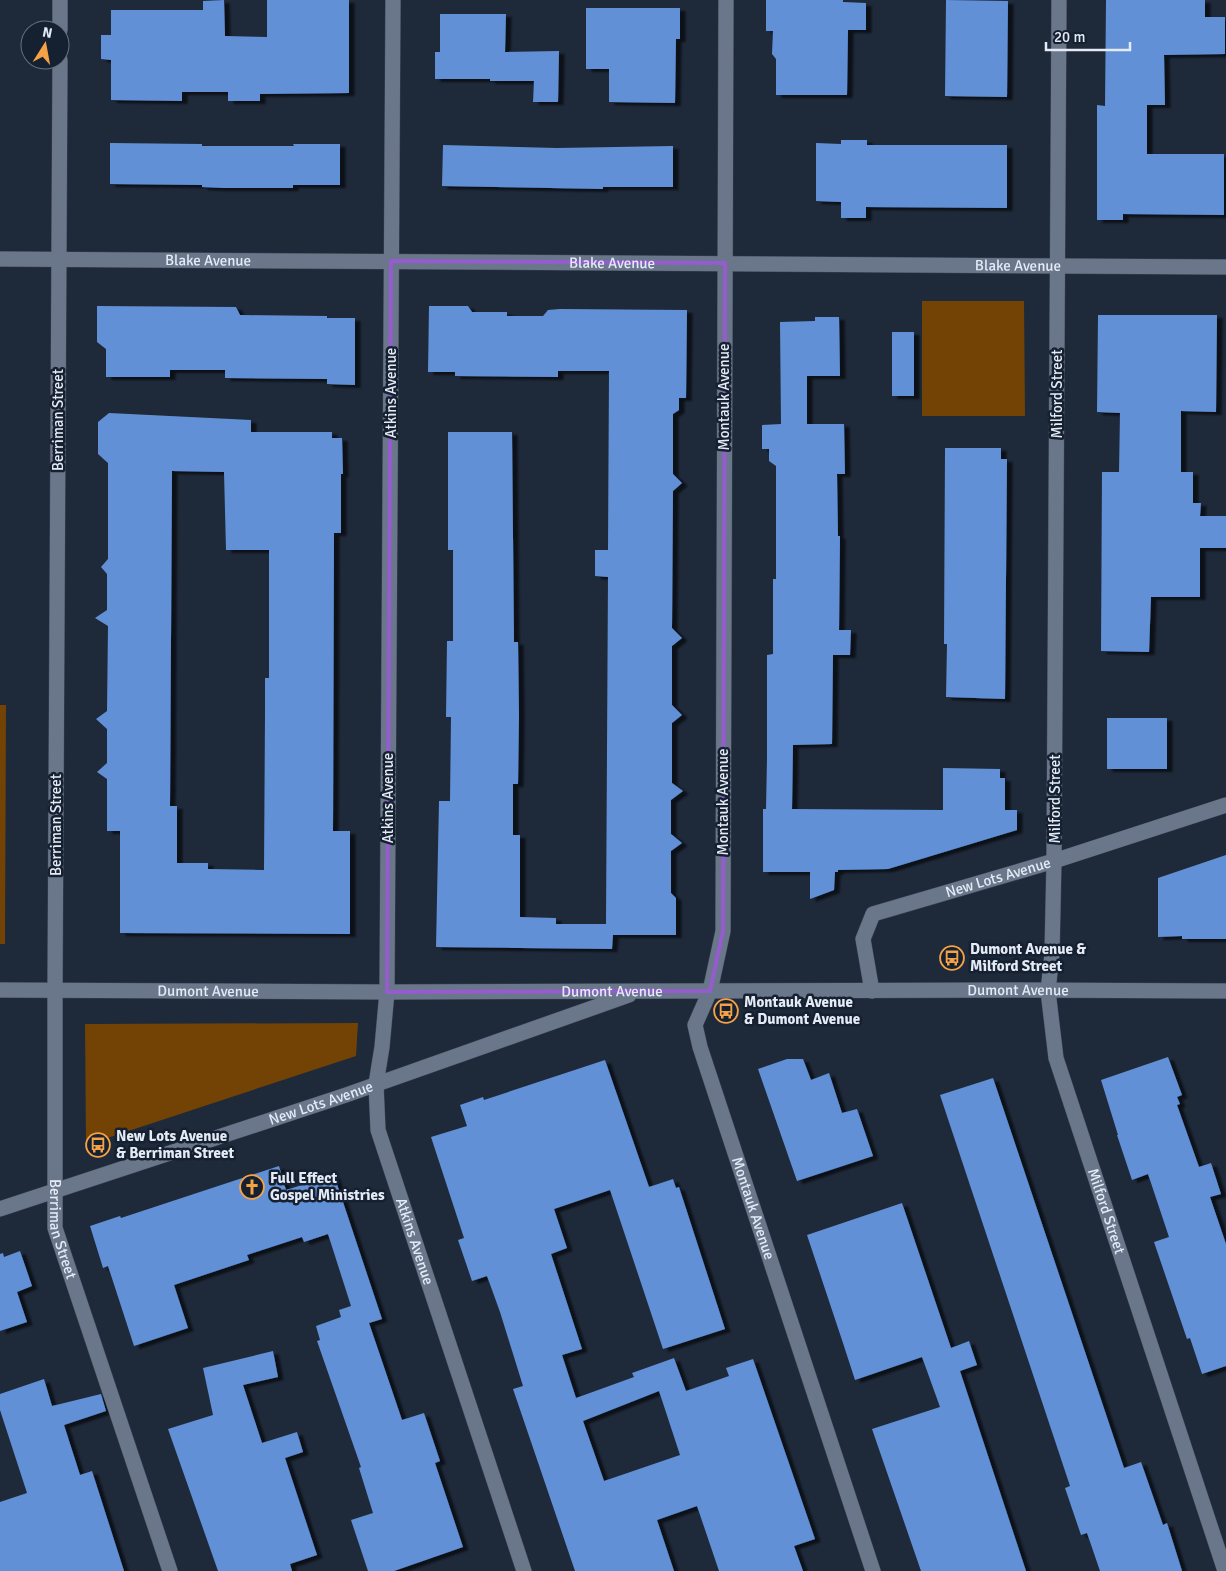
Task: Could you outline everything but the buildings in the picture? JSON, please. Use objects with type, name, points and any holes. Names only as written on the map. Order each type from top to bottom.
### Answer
[{"type":"street","points":[[60,0],[60,20]]},
{"type":"street","name":"Atkins Avenue","points":[[393,0],[387,992],[382,1047],[376,1084],[378,1130],[524,1571]]},
{"type":"street","name":"Montauk Avenue","points":[[726,0],[723,931],[710,991],[695,1025],[700,1047],[873,1571]]},
{"type":"street","name":"Milford Street","points":[[1059,0],[1054,862],[1052,954],[1048,991],[1056,1058],[1225,1571]]},
{"type":"street","name":"Berriman Street","points":[[60,70],[55,1228],[170,1571]]},
{"type":"street","name":"Blake Avenue","points":[[0,259],[1226,266]]},
{"type":"street","name":"New Lots Avenue","points":[[872,991],[863,939],[873,914],[1054,862],[1226,805]]},
{"type":"street","name":"Dumont Avenue","points":[[0,990],[387,992],[1226,991]]},
{"type":"street","name":"New Lots Avenue","points":[[0,1209],[376,1084],[640,991]]},
{"type":"highlighted area","points":[[391,261],[725,263],[723,931],[710,991],[387,992]]},
{"type":"shaded area","points":[[922,301],[1024,301],[1025,416],[922,416]]},
{"type":"shaded area","points":[[0,705],[6,705],[5,944],[0,944]]},
{"type":"shaded area","points":[[358,1023],[356,1056],[86,1145],[85,1024]]},
{"type":"place","name":"Dumont Avenue & Milford Street","points":[[952,958]]},
{"type":"place","name":"Montauk Avenue & Dumont Avenue","points":[[726,1011]]},
{"type":"place","name":"New Lots Avenue & Berriman Street","points":[[98,1145]]},
{"type":"place","name":"Full Effect Gospel Ministries","points":[[252,1187]]}]
